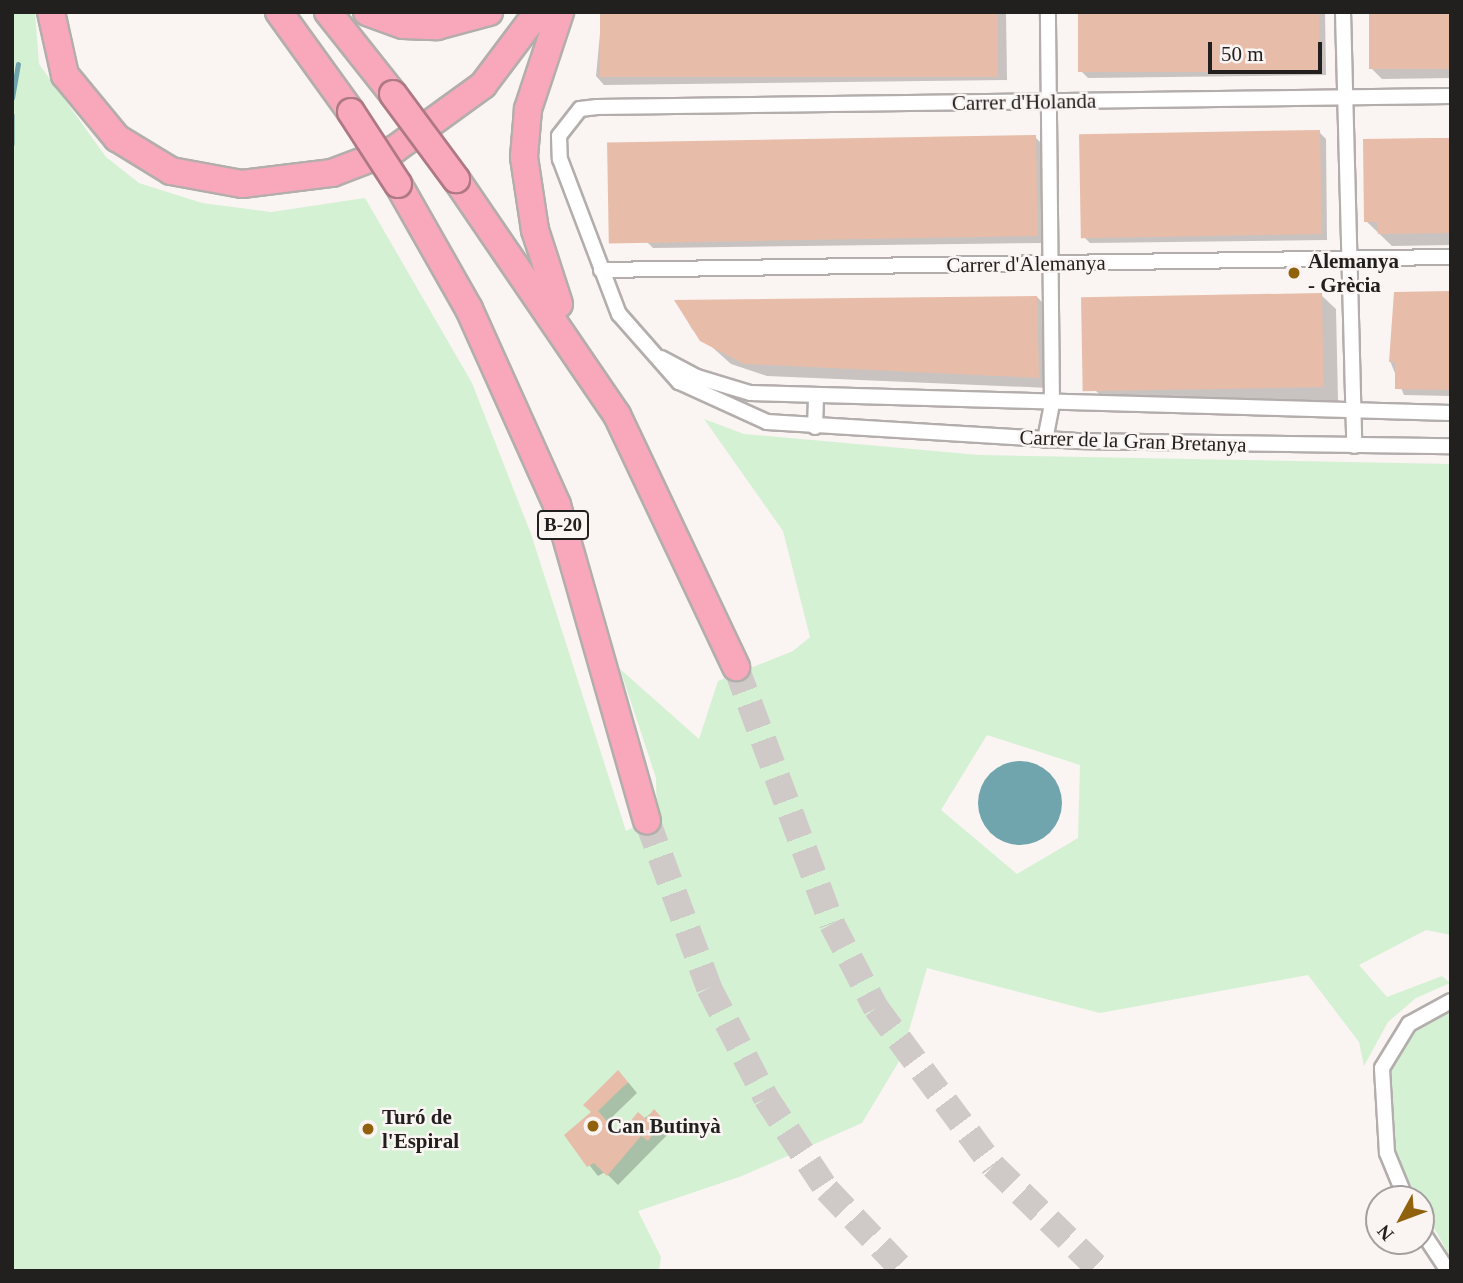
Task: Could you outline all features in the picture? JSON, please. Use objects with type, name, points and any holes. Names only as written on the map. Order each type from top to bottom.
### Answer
[{"type":"highway","points":[[51,12],[65,75],[105,125],[145,158],[208,181],[262,183],[332,173],[395,149],[442,120],[508,58],[538,12]]},
{"type":"highway","points":[[70,12],[70,57],[105,125]]},
{"type":"highway","points":[[328,12],[456,178],[573,342],[658,491],[736,667]]},
{"type":"highway","points":[[367,12],[404,25],[437,26],[489,12]]},
{"type":"highway","points":[[560,12],[528,109],[524,157],[534,230],[573,342]]},
{"type":"highway","name":"B-20","points":[[280,16],[351,112],[398,184],[469,309],[557,505],[647,820]]},
{"type":"street","points":[[1045,440],[1052,404],[1048,12]]},
{"type":"street","points":[[1343,12],[1348,260],[1356,415],[1354,446]]},
{"type":"street","name":"Carrer d'Holanda","points":[[597,107],[1451,96]]},
{"type":"street","name":"Carrer de la Gran Bretanya","points":[[597,107],[580,109],[559,136],[560,159],[601,270],[619,314],[645,349],[680,382],[714,404],[767,422],[815,427],[1045,440],[1451,446]]},
{"type":"street","name":"Carrer d'Alemanya","points":[[601,270],[1451,257]]},
{"type":"street","name":"Carrer de la Gran Bretanya","points":[[645,349],[697,377],[750,393],[1356,415],[1451,413]]},
{"type":"street","points":[[815,427],[816,397]]},
{"type":"street","points":[[1400,1185],[1387,1153],[1382,1068],[1409,1024],[1451,1002]]},
{"type":"street","points":[[1435,1251],[1448,1271]]},
{"type":"green space","points":[[12,12],[35,12],[39,64],[106,157],[139,183],[202,203],[271,212],[365,198],[472,383],[531,534],[626,831],[657,816],[656,778],[620,669],[699,739],[718,681],[793,651],[810,637],[783,531],[704,419],[744,434],[979,455],[1451,464],[1451,935],[1426,930],[1359,965],[1387,997],[1442,976],[1450,983],[1416,998],[1388,1022],[1364,1066],[1359,1042],[1308,975],[1100,1013],[927,968],[901,1058],[862,1123],[742,1176],[638,1211],[661,1257],[659,1271],[12,1271]],"holes":[[[987,735],[1080,765],[1078,838],[1017,874],[941,810]]]},
{"type":"green space","points":[[1451,1009],[1451,1258],[1435,1230],[1435,1185],[1410,1185],[1403,1173],[1392,1137],[1389,1076],[1409,1036]]},
{"type":"water","points":[[1020,761],[1036,764],[1050,773],[1059,787],[1062,803],[1059,819],[1050,833],[1036,842],[1020,845],[1004,842],[990,833],[981,819],[978,803],[981,787],[990,773],[1004,764]]},
{"type":"building","points":[[600,12],[998,12],[998,77],[600,77]]},
{"type":"building","points":[[1078,12],[1319,12],[1319,72],[1078,72]]},
{"type":"building","points":[[1369,12],[1451,12],[1451,69],[1369,69]]},
{"type":"building","points":[[1320,130],[1322,234],[1081,238],[1079,134]]},
{"type":"building","points":[[1036,135],[1038,236],[609,243],[607,142]]},
{"type":"building","points":[[1451,138],[1451,233],[1378,234],[1377,222],[1364,222],[1363,139]]},
{"type":"building","points":[[1451,291],[1451,390],[1395,389],[1395,362],[1389,362],[1394,292]]},
{"type":"building","points":[[1322,293],[1324,387],[1083,391],[1081,297]]},
{"type":"building","points":[[1037,296],[1039,378],[744,364],[700,341],[674,300]]},
{"type":"building","name":"Can Butinyà","points":[[618,1070],[628,1082],[598,1111],[619,1135],[638,1112],[646,1119],[654,1109],[663,1119],[648,1141],[641,1136],[607,1176],[594,1163],[587,1167],[564,1135],[591,1112],[583,1105]]},
{"type":"waterway","points":[[12,98],[18,65]]},
{"type":"waterway","points":[[12,115],[12,144]]},
{"type":"tunnel","points":[[736,667],[832,924],[876,1008],[993,1166],[1101,1271]]},
{"type":"tunnel","points":[[647,820],[709,988],[766,1098],[827,1190],[904,1271]]},
{"type":"place","name":"Alemanya - Grècia","points":[[1294,273]]},
{"type":"place","name":"Can Butinyà","points":[[593,1126]]},
{"type":"place","name":"Turó de l'Espiral","points":[[368,1129]]}]
